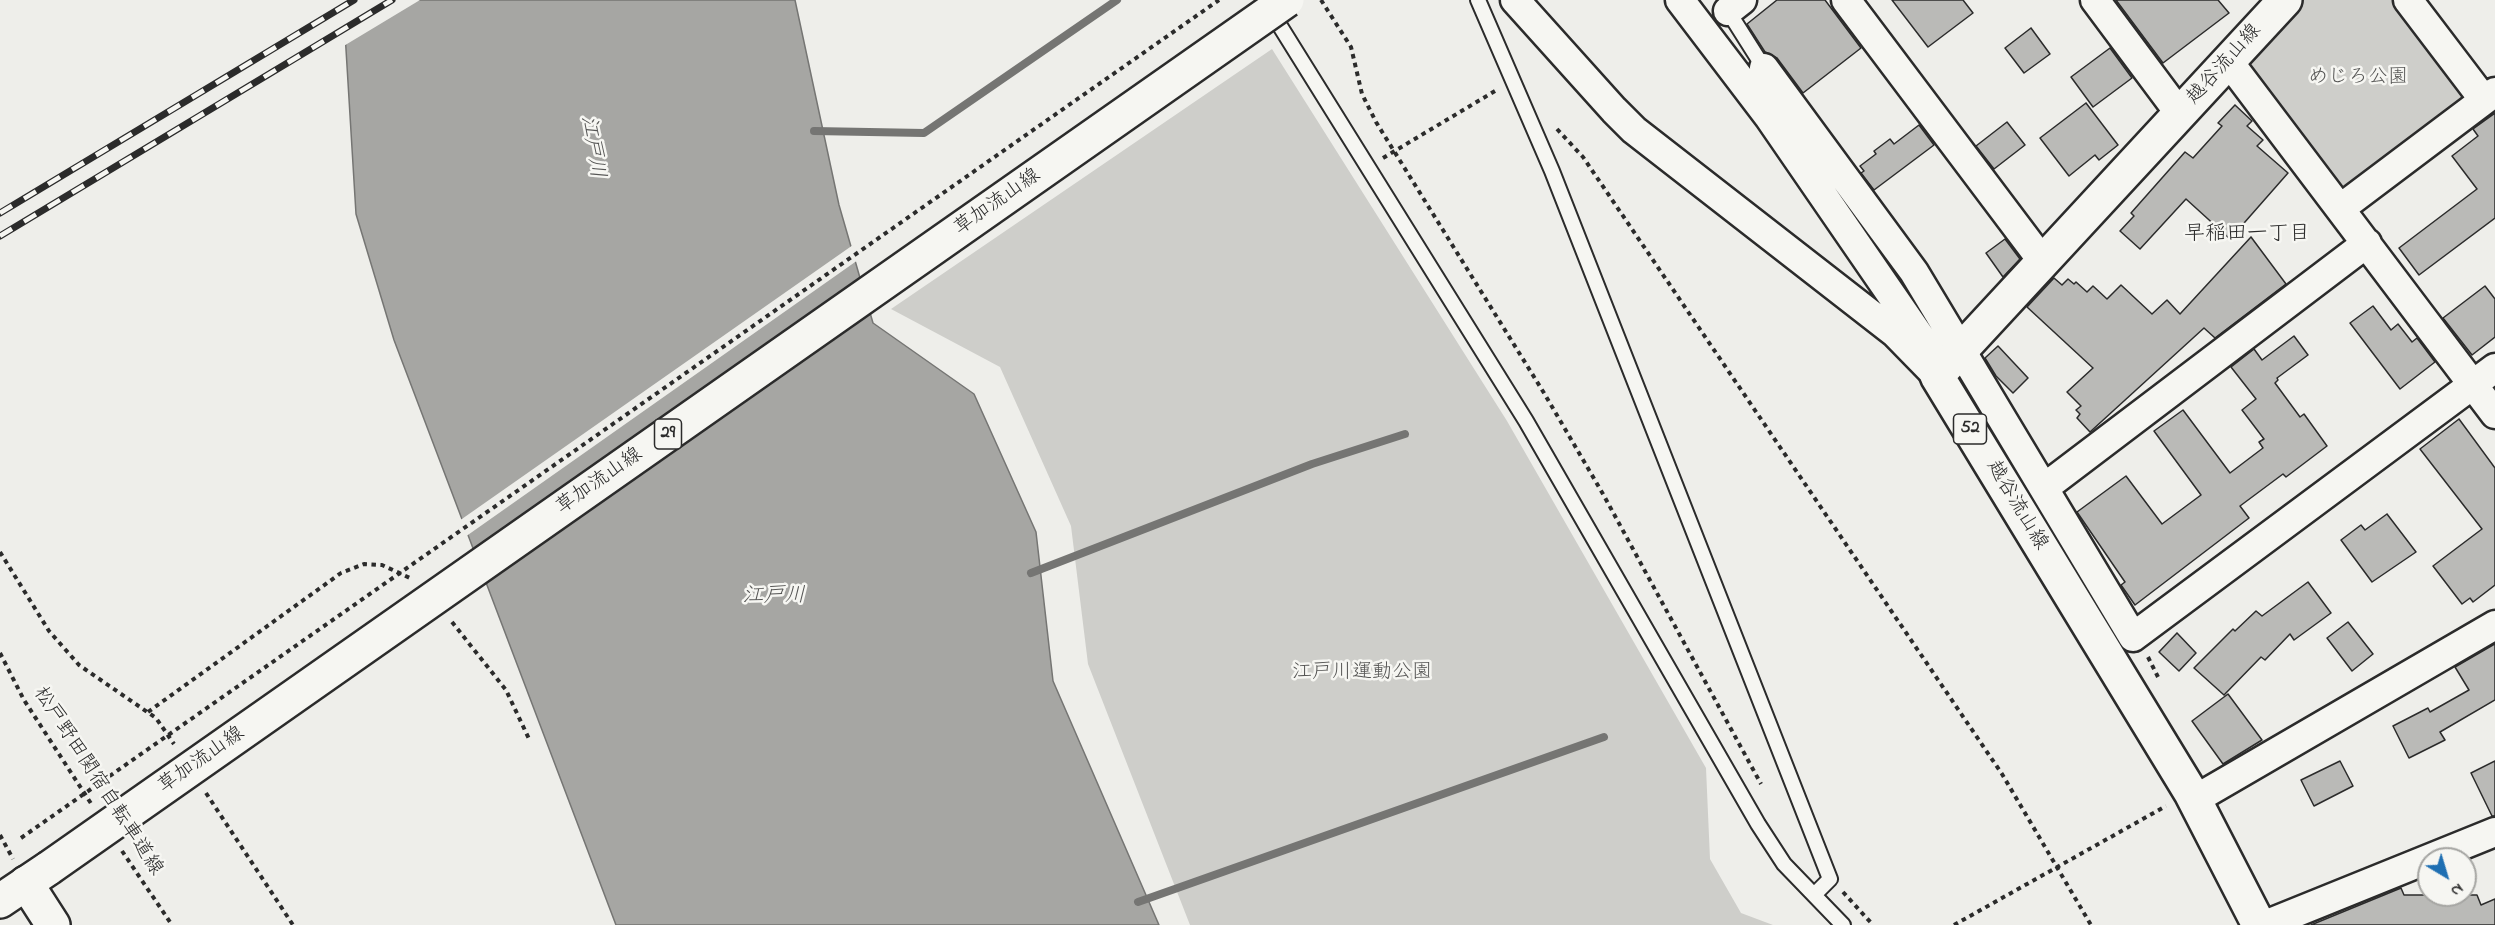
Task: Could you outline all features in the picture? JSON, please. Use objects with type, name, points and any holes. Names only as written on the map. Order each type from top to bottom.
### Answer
[{"type":"main road","name":"草加流山線","points":[[25,884],[1287,0]]},
{"type":"main road","name":"越谷流山線","points":[[2259,925],[2192,796],[1947,366],[2284,0]]},
{"type":"main road","points":[[25,884],[53,925]]},
{"type":"street","points":[[1515,0],[1634,130],[1895,333],[1947,366]]},
{"type":"street","points":[[1680,0],[1769,117],[1947,366],[2044,488],[2133,637],[2484,376]]},
{"type":"street","points":[[1846,0],[2044,263]]},
{"type":"street","points":[[2095,0],[2180,114]]},
{"type":"street","points":[[2341,208],[2489,96],[2408,0]]},
{"type":"street","points":[[2229,62],[2367,243],[2484,376],[2495,414]]},
{"type":"street","points":[[1764,68],[1914,272],[1947,366]]},
{"type":"street","points":[[2044,488],[2367,243]]},
{"type":"street","points":[[2192,796],[2495,625]]},
{"type":"street","points":[[2265,925],[2495,832]]},
{"type":"lane","points":[[1264,0],[1526,421],[1758,824],[1784,864],[1843,925]]},
{"type":"lane","points":[[1478,0],[1552,171],[1830,879],[1814,895]]},
{"type":"lane","points":[[1735,5],[1764,68]]},
{"type":"path","points":[[21,838],[1219,0]]},
{"type":"path","points":[[1321,0],[1351,47],[1362,94],[1393,152],[1556,414],[1690,652],[1763,788]]},
{"type":"path","points":[[1393,152],[1483,98]]},
{"type":"path","points":[[1550,121],[1583,157],[2002,774],[2091,925]]},
{"type":"path","points":[[0,552],[49,631],[79,665],[156,718],[175,747]]},
{"type":"path","name":"松戸野田関宿自転車道線","points":[[0,653],[24,700],[94,808]]},
{"type":"path","points":[[201,786],[293,925]]},
{"type":"path","points":[[1954,925],[2055,867],[2192,796]]},
{"type":"path","name":"松戸野田関宿自転車道線","points":[[120,847],[172,925]]},
{"type":"path","points":[[1830,879],[1873,925]]},
{"type":"green space","name":"めじろ公園","points":[[2302,0],[2398,0],[2466,99],[2351,186],[2339,185],[2252,70],[2252,54]]},
{"type":"green space","name":"江戸川運動公園","points":[[1272,49],[1507,421],[1706,768],[1710,859],[1741,913],[1773,925],[1190,925],[1088,664],[1071,526],[1000,367],[891,309]]},
{"type":"water","name":"江戸川","points":[[343,0],[795,0],[839,205],[873,323],[974,394],[1036,532],[1053,681],[1159,925],[616,925],[394,340],[356,214]]},
{"type":"pier","points":[[340,0],[420,0],[342,47]]},
{"type":"pier","points":[[853,245],[858,260],[465,537],[459,521]]},
{"type":"building","points":[[1777,0],[1825,0],[1861,48],[1803,93],[1777,58],[1765,52],[1747,24]]},
{"type":"building","points":[[1892,0],[1963,0],[1973,13],[1928,47]]},
{"type":"building","points":[[2116,0],[2218,0],[2229,13],[2163,63]]},
{"type":"building","points":[[2031,28],[2050,54],[2024,73],[2005,48]]},
{"type":"building","points":[[2110,48],[2132,78],[2093,107],[2071,77]]},
{"type":"building","points":[[2086,103],[2118,145],[2099,160],[2095,155],[2069,176],[2040,138]]},
{"type":"building","points":[[2235,105],[2252,121],[2247,126],[2263,140],[2257,146],[2288,173],[2230,239],[2186,199],[2140,249],[2120,231],[2134,216],[2131,213],[2185,152],[2193,158],[2222,126],[2218,123]]},
{"type":"building","points":[[2495,113],[2495,218],[2419,275],[2399,248],[2477,189],[2452,156],[2478,136],[2473,129]]},
{"type":"building","points":[[2007,122],[2025,145],[1994,169],[1976,146]]},
{"type":"building","points":[[1919,125],[1934,145],[1874,190],[1861,173],[1864,171],[1860,166],[1890,139],[1894,144]]},
{"type":"building","points":[[2251,237],[2286,284],[2215,338],[2204,328],[2090,432],[2077,418],[2080,414],[2076,410],[2081,406],[2067,392],[2093,368],[2027,307],[2054,278],[2062,285],[2068,279],[2074,284],[2076,282],[2087,292],[2093,286],[2107,299],[2121,285],[2152,314],[2167,300],[2180,314]]},
{"type":"building","points":[[2005,239],[2020,259],[2003,277],[1986,253]]},
{"type":"building","points":[[2485,286],[2495,299],[2495,337],[2472,355],[2443,318]]},
{"type":"building","points":[[2373,306],[2391,330],[2398,324],[2412,342],[2417,338],[2435,362],[2400,389],[2350,323]]},
{"type":"building","points":[[2294,336],[2308,355],[2277,378],[2275,383],[2300,417],[2304,414],[2327,446],[2286,477],[2283,474],[2240,506],[2249,518],[2135,605],[2121,585],[2125,582],[2077,512],[2126,476],[2162,524],[2201,495],[2154,431],[2183,410],[2230,473],[2263,448],[2259,442],[2264,439],[2242,410],[2256,399],[2231,367],[2254,349],[2262,360]]},
{"type":"building","points":[[1998,346],[2028,378],[2013,393],[1996,376],[1985,358]]},
{"type":"building","points":[[2459,419],[2495,468],[2495,585],[2473,602],[2470,598],[2462,604],[2433,566],[2482,529],[2420,449]]},
{"type":"building","points":[[2387,514],[2416,552],[2372,582],[2341,540],[2361,525],[2365,530]]},
{"type":"building","points":[[2308,582],[2331,613],[2294,640],[2290,634],[2265,660],[2261,657],[2224,695],[2194,668],[2233,629],[2235,631],[2256,611],[2262,616]]},
{"type":"building","points":[[2348,622],[2373,654],[2352,671],[2327,638]]},
{"type":"building","points":[[2177,633],[2196,653],[2179,671],[2159,652]]},
{"type":"building","points":[[2495,644],[2495,700],[2440,732],[2445,740],[2409,758],[2393,726],[2428,708],[2430,712],[2469,690],[2455,667]]},
{"type":"building","points":[[2228,694],[2262,740],[2223,764],[2192,721]]},
{"type":"building","points":[[2340,761],[2353,786],[2314,806],[2301,780]]},
{"type":"building","points":[[2495,761],[2495,816],[2492,816],[2471,773]]},
{"type":"building","points":[[2401,888],[2404,895],[2417,895],[2417,907],[2477,907],[2477,895],[2481,905],[2495,899],[2495,925],[2311,925]]},
{"type":"waterway","points":[[814,131],[924,133],[1117,0]]},
{"type":"waterway","points":[[1031,573],[1312,464],[1405,434]]},
{"type":"waterway","points":[[1138,902],[1604,737]]},
{"type":"railway","points":[[0,213],[354,0]]},
{"type":"railway","points":[[0,236],[392,0]]},
{"type":"district","name":"早稲田一丁目","points":[[2247,236]]}]
